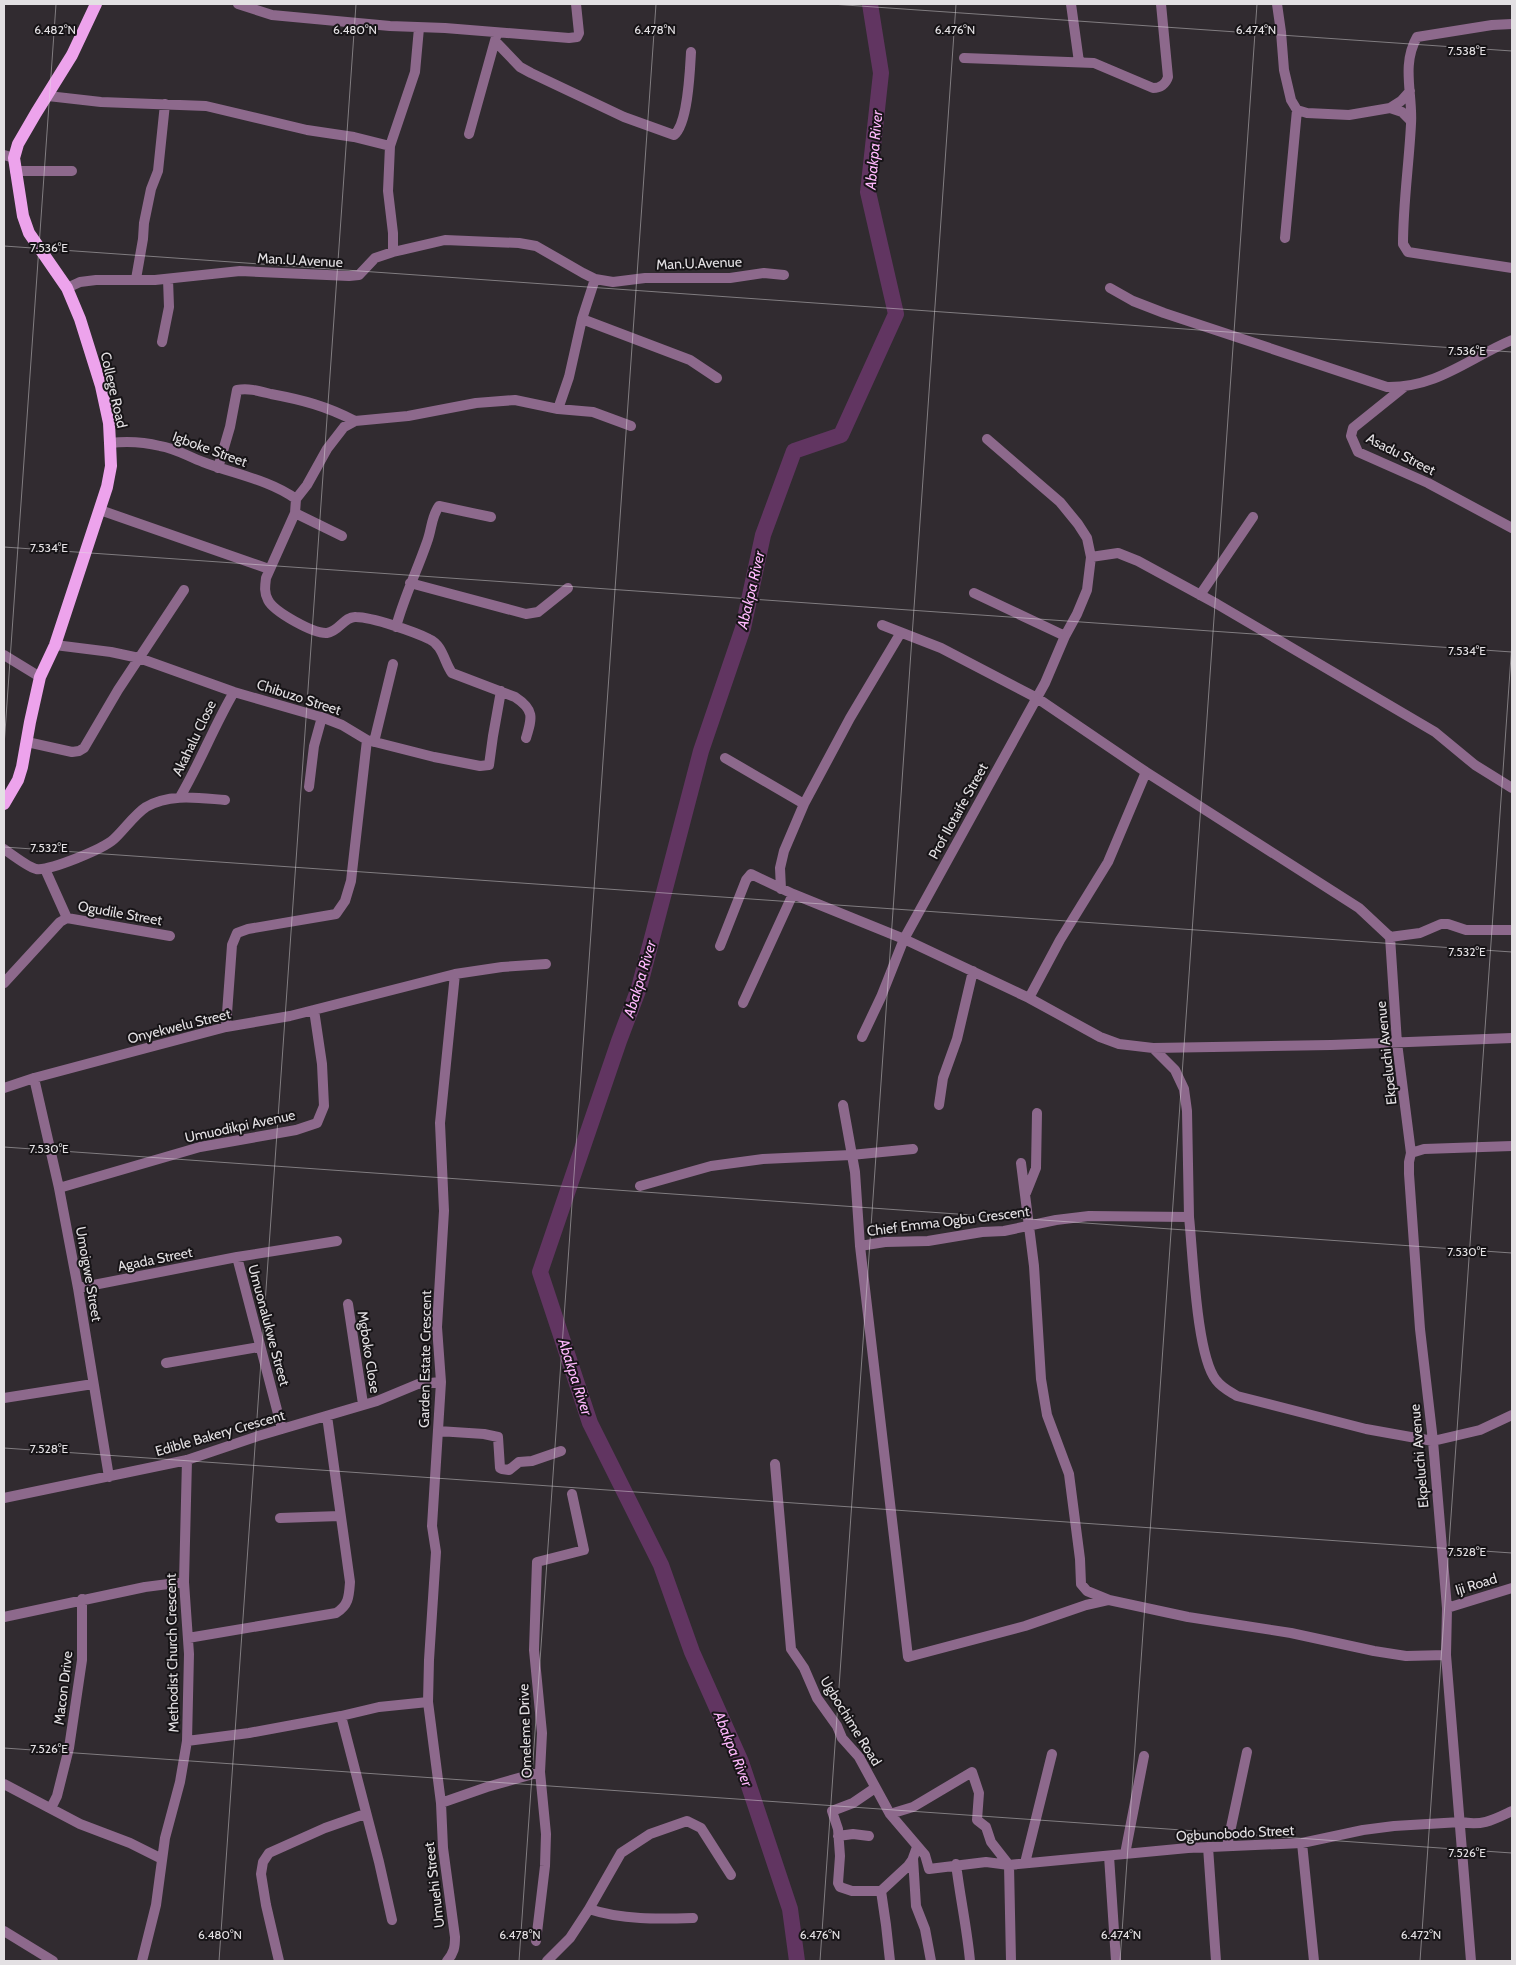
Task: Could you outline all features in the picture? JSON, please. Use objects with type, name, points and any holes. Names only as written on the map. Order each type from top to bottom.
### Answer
[{"type":"main road","points":[[11,161],[27,129],[72,56],[96,4]]},
{"type":"main road","name":"College Road","points":[[4,804],[20,774],[40,678],[55,645],[100,510],[107,487],[110,466],[109,423],[101,386],[80,320],[67,288],[29,233],[23,216],[11,161]]},
{"type":"street","points":[[238,4],[272,15],[419,28],[445,28],[496,37],[569,38],[577,37],[579,33],[576,4]]},
{"type":"street","points":[[1071,4],[1079,62]]},
{"type":"street","points":[[964,58],[1025,62],[1094,63],[1153,88],[1158,88],[1163,85],[1168,77],[1161,4]]},
{"type":"street","points":[[1277,4],[1284,70],[1291,100],[1297,110],[1285,238]]},
{"type":"street","points":[[1512,24],[1492,25],[1417,37],[1411,48],[1408,68],[1411,121],[1403,232],[1403,244],[1408,252],[1512,268]]},
{"type":"street","points":[[393,252],[393,233],[388,191],[390,146],[415,72],[419,28]]},
{"type":"street","points":[[496,37],[520,67],[531,74],[624,117],[674,135],[678,132],[686,106],[691,52]]},
{"type":"street","points":[[469,134],[496,37]]},
{"type":"street","points":[[1297,110],[1307,113],[1349,115],[1390,108],[1402,101],[1410,92]]},
{"type":"street","points":[[48,96],[101,102],[206,106],[307,130],[354,137],[390,146]]},
{"type":"street","points":[[136,279],[144,223],[151,189],[158,171],[165,104]]},
{"type":"street","points":[[1390,108],[1402,112],[1411,121]]},
{"type":"street","points":[[11,161],[72,171]]},
{"type":"street","name":"Man.U.Avenue","points":[[67,288],[80,282],[136,279],[155,280],[240,271],[358,275],[375,258],[445,240],[519,243],[536,246],[596,279],[613,282],[645,278],[730,278],[764,273],[784,275]]},
{"type":"street","points":[[162,342],[169,307],[168,278]]},
{"type":"street","points":[[558,409],[569,377],[582,319],[596,279]]},
{"type":"street","points":[[1110,288],[1133,302],[1164,314],[1387,387],[1406,386],[1440,378],[1512,340]]},
{"type":"street","points":[[582,319],[690,360],[717,378]]},
{"type":"street","name":"Asadu Street","points":[[1406,386],[1352,428],[1351,436],[1358,452],[1428,483],[1512,528]]},
{"type":"street","points":[[218,468],[230,427],[237,390],[248,388],[297,398],[329,408],[355,421]]},
{"type":"street","points":[[526,738],[531,718],[529,708],[516,697],[452,672],[446,665],[438,645],[431,639],[396,626],[356,616],[347,618],[336,630],[326,633],[280,612],[269,601],[264,588],[270,569],[295,513],[296,499],[307,485],[327,449],[344,427],[355,421],[408,416],[476,403],[515,400],[558,409],[593,412],[631,426]]},
{"type":"street","points":[[987,440],[1060,502],[1087,538],[1091,557],[1118,553],[1128,556],[1200,595],[1442,736],[1474,765],[1512,788]]},
{"type":"street","name":"Igboke Street","points":[[110,443],[124,442],[162,446],[218,468],[272,486],[296,499]]},
{"type":"street","points":[[396,626],[410,583],[428,541],[433,514],[439,506],[491,517]]},
{"type":"street","points":[[100,510],[270,569]]},
{"type":"street","points":[[295,513],[342,536]]},
{"type":"street","points":[[1200,595],[1253,517]]},
{"type":"street","name":"Prof Ilotaife Street","points":[[862,1037],[881,997],[904,939],[1046,683],[1064,636],[1088,590],[1091,557]]},
{"type":"street","points":[[410,583],[526,614],[538,612],[568,588]]},
{"type":"street","points":[[27,742],[72,752],[78,752],[84,748],[139,658],[184,590]]},
{"type":"street","points":[[974,593],[1064,636]]},
{"type":"street","points":[[882,626],[941,648],[1037,698],[1146,772],[1359,908],[1390,937],[1420,933],[1441,924],[1448,924],[1466,930],[1512,930]]},
{"type":"street","points":[[782,889],[780,868],[784,851],[804,804],[850,718],[900,634]]},
{"type":"street","name":"Chibuzo Street","points":[[55,645],[111,652],[139,658],[234,692],[342,725],[370,741],[480,766],[489,765],[492,736],[501,691]]},
{"type":"street","points":[[4,655],[40,678]]},
{"type":"street","points":[[226,1028],[232,945],[237,933],[248,929],[336,914],[345,901],[351,881],[370,741],[393,664]]},
{"type":"street","name":"Akahalu Close","points":[[180,797],[193,776],[221,714],[234,692]]},
{"type":"street","points":[[309,787],[314,746],[322,718]]},
{"type":"street","points":[[725,758],[804,804]]},
{"type":"street","points":[[1029,998],[1060,940],[1108,862],[1146,772]]},
{"type":"street","points":[[4,849],[34,869],[45,869],[99,849],[112,841],[145,808],[159,802],[180,797],[225,800]]},
{"type":"street","points":[[45,869],[67,918]]},
{"type":"street","points":[[720,946],[751,874],[793,894],[904,939],[1029,998],[1100,1037],[1119,1044],[1153,1048],[1397,1043],[1512,1038]]},
{"type":"street","points":[[742,1003],[793,894]]},
{"type":"street","name":"Ogudile Street","points":[[4,983],[60,922],[67,918],[170,936]]},
{"type":"street","name":"Ekpeluchi Avenue","points":[[1390,937],[1397,1043],[1411,1152],[1409,1174],[1420,1328],[1433,1441],[1448,1608],[1446,1655],[1471,1961]]},
{"type":"street","name":"Onyekwelu Street","points":[[4,1088],[34,1078],[226,1028],[290,1016],[363,999],[454,974],[502,967],[546,964]]},
{"type":"street","points":[[939,1105],[943,1078],[957,1039],[973,971]]},
{"type":"street","name":"Garden Estate Crescent","points":[[441,1803],[428,1702],[436,1552],[432,1526],[441,1382],[437,1327],[444,1211],[440,1124],[454,974]]},
{"type":"street","name":"Umuodikpi Avenue","points":[[59,1188],[200,1147],[296,1130],[317,1123],[324,1106],[322,1064],[314,1010]]},
{"type":"street","points":[[1153,1048],[1175,1070],[1184,1089],[1187,1110],[1189,1217],[1199,1321],[1206,1357],[1214,1379],[1224,1389],[1237,1396],[1366,1428],[1433,1441],[1480,1430],[1512,1415]]},
{"type":"street","name":"Umoigwe Street","points":[[34,1078],[59,1188],[78,1288],[109,1477]]},
{"type":"street","name":"Chief Emma Ogbu Crescent","points":[[843,1105],[858,1201],[860,1246],[885,1242],[928,1241],[982,1232],[1004,1231],[1070,1218],[1098,1215],[1189,1217]]},
{"type":"street","points":[[1025,1194],[1036,1168],[1037,1113]]},
{"type":"street","points":[[1411,1152],[1424,1149],[1512,1146]]},
{"type":"street","points":[[640,1186],[711,1166],[763,1160],[913,1149]]},
{"type":"street","points":[[1021,1163],[1034,1266],[1041,1379],[1047,1416],[1069,1474],[1080,1558],[1081,1584],[1087,1591],[1109,1600],[1188,1617],[1291,1634],[1374,1651],[1406,1656],[1446,1655]]},
{"type":"street","name":"Agada Street","points":[[78,1288],[237,1257],[337,1242]]},
{"type":"street","points":[[860,1246],[908,1657],[1025,1626],[1086,1605],[1109,1600]]},
{"type":"street","name":"Umuonalukwe Street","points":[[237,1257],[282,1429]]},
{"type":"street","name":"Mgboko Close","points":[[348,1304],[363,1404]]},
{"type":"street","points":[[166,1363],[259,1347]]},
{"type":"street","name":"Edible Bakery Crescent","points":[[4,1498],[186,1460],[327,1416],[418,1384],[441,1382]]},
{"type":"street","points":[[4,1398],[93,1384]]},
{"type":"street","points":[[188,1638],[336,1613],[344,1608],[349,1598],[350,1582],[327,1416]]},
{"type":"street","points":[[438,1431],[495,1435],[498,1437],[500,1468],[504,1470],[509,1470],[519,1462],[532,1461],[560,1451]]},
{"type":"street","name":"Methodist Church Crescent","points":[[142,1961],[156,1905],[162,1859],[187,1741],[188,1638],[184,1582],[186,1460]]},
{"type":"street","name":"Ugbochime Road","points":[[775,1464],[791,1649],[804,1668],[810,1684],[837,1726],[842,1738],[859,1757],[890,1814],[925,1855],[929,1869],[956,1864],[986,1862],[1009,1865]]},
{"type":"street","name":"Omeleme Drive","points":[[536,1941],[545,1866],[546,1834],[540,1772],[542,1733],[534,1641],[537,1562],[584,1550],[572,1494]]},
{"type":"street","points":[[280,1518],[340,1516]]},
{"type":"street","points":[[4,1617],[82,1599],[184,1582]]},
{"type":"street","name":"Iji Road","points":[[1448,1608],[1512,1588]]},
{"type":"street","name":"Macon Drive","points":[[51,1808],[57,1796],[69,1748],[82,1660],[82,1599]]},
{"type":"street","points":[[187,1741],[249,1733],[379,1707],[428,1702]]},
{"type":"street","points":[[341,1716],[392,1920]]},
{"type":"street","points":[[1227,1846],[1247,1752]]},
{"type":"street","points":[[1025,1863],[1052,1754]]},
{"type":"street","points":[[1125,1854],[1144,1756]]},
{"type":"street","points":[[441,1803],[506,1781],[540,1772]]},
{"type":"street","points":[[890,1814],[913,1807],[972,1772],[979,1793],[977,1820],[986,1827],[991,1842],[1009,1865],[1011,1961]]},
{"type":"street","points":[[4,1784],[80,1824],[130,1843],[162,1859]]},
{"type":"street","points":[[875,1788],[853,1803],[832,1811],[838,1829],[840,1856],[838,1883],[842,1889],[881,1892],[908,1866],[917,1847]]},
{"type":"street","name":"Umuehi Street","points":[[441,1803],[443,1848],[455,1937],[455,1948],[447,1961]]},
{"type":"street","name":"Ogbunobodo Street","points":[[1009,1865],[1208,1847],[1302,1843],[1386,1827],[1461,1822],[1472,1824],[1486,1823],[1512,1811]]},
{"type":"street","points":[[279,1961],[266,1905],[262,1874],[263,1862],[269,1853],[325,1828],[365,1814]]},
{"type":"street","points":[[547,1961],[570,1938],[589,1909],[621,1852],[650,1834],[686,1821],[701,1828],[731,1875]]},
{"type":"street","points":[[838,1836],[853,1834],[869,1836]]},
{"type":"street","points":[[1302,1843],[1314,1961]]},
{"type":"street","points":[[1208,1847],[1216,1961]]},
{"type":"street","points":[[1108,1856],[1116,1961]]},
{"type":"street","points":[[913,1858],[916,1906],[925,1929],[931,1961]]},
{"type":"street","points":[[956,1864],[970,1961]]},
{"type":"street","points":[[881,1892],[890,1961]]},
{"type":"street","points":[[589,1909],[630,1917],[693,1918]]},
{"type":"street","points":[[4,1931],[53,1961]]},
{"type":"waterway","name":"Abakpa River","points":[[797,1961],[790,1909],[741,1762],[692,1652],[661,1565],[590,1423],[540,1272],[639,988],[701,751],[743,628],[763,535],[794,451],[841,435],[896,314],[868,192],[881,73],[870,4]]}]
